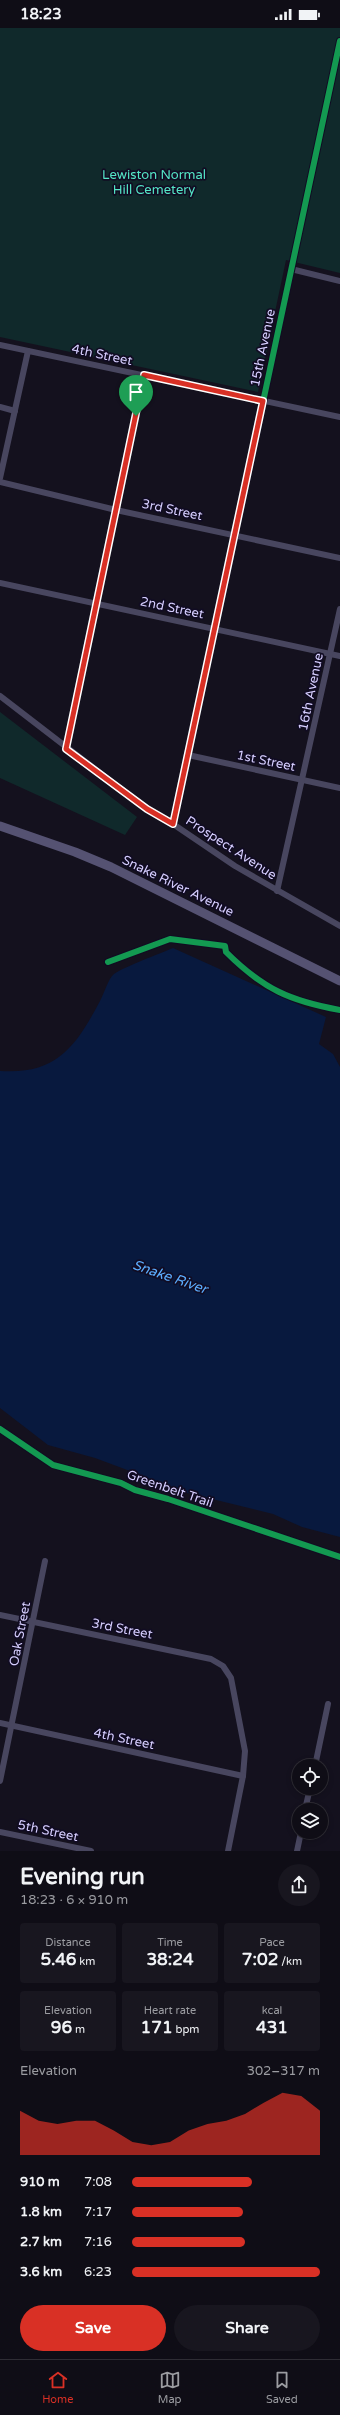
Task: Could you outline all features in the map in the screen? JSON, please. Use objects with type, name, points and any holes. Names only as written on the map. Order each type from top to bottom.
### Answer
[{"type":"main road","name":"Snake River Avenue","points":[[0,826],[75,852],[110,867],[340,981]]},
{"type":"street","name":"15th Avenue","points":[[173,824],[340,41]]},
{"type":"street","points":[[291,268],[340,281]]},
{"type":"street","name":"4th Street","points":[[0,345],[340,417]]},
{"type":"street","points":[[0,478],[28,351]]},
{"type":"street","points":[[66,749],[144,375]]},
{"type":"street","points":[[0,407],[15,411]]},
{"type":"street","name":"3rd Street","points":[[0,482],[116,510],[234,534],[340,558]]},
{"type":"street","name":"2nd Street","points":[[0,583],[340,656]]},
{"type":"street","name":"16th Avenue","points":[[277,891],[304,780],[340,609]]},
{"type":"street","name":"Prospect Avenue","points":[[0,696],[66,749],[147,809],[173,824],[235,866],[340,926]]},
{"type":"street","name":"1st Street","points":[[188,755],[340,788]]},
{"type":"street","name":"Oak Street","points":[[0,1781],[34,1622],[45,1560]]},
{"type":"street","name":"3rd Street","points":[[0,1615],[211,1659],[224,1666],[231,1678],[245,1751],[243,1776]]},
{"type":"street","points":[[316,1759],[328,1704]]},
{"type":"street","name":"4th Street","points":[[0,1723],[243,1776]]},
{"type":"street","points":[[228,1851],[243,1776]]},
{"type":"street","name":"5th Street","points":[[0,1832],[91,1851]]},
{"type":"street","points":[[297,1851],[300,1839]]},
{"type":"green space","name":"Lewiston Normal Hill Cemetery","points":[[0,28],[340,28],[340,273],[286,260],[258,392],[0,337]]},
{"type":"green space","points":[[0,712],[137,817],[125,835],[0,778]]},
{"type":"water","name":"Snake River","points":[[173,948],[326,1017],[319,1044],[333,1054],[340,1067],[340,1537],[302,1527],[273,1514],[163,1487],[130,1471],[95,1458],[48,1445],[0,1408],[0,1071],[20,1071],[36,1068],[50,1062],[62,1054],[73,1044],[82,1031],[114,974]]},
{"type":"cycle path","points":[[173,824],[340,41]]},
{"type":"cycle path","points":[[108,962],[170,939],[225,946],[226,952],[239,965],[278,992],[306,1002],[340,1010]]},
{"type":"cycle path","name":"Greenbelt Trail","points":[[0,1429],[53,1465],[121,1483],[135,1490],[168,1499],[340,1557]]},
{"type":"route","points":[[144,375],[263,401],[173,824],[147,809],[66,749],[136,416],[144,375]]}]
